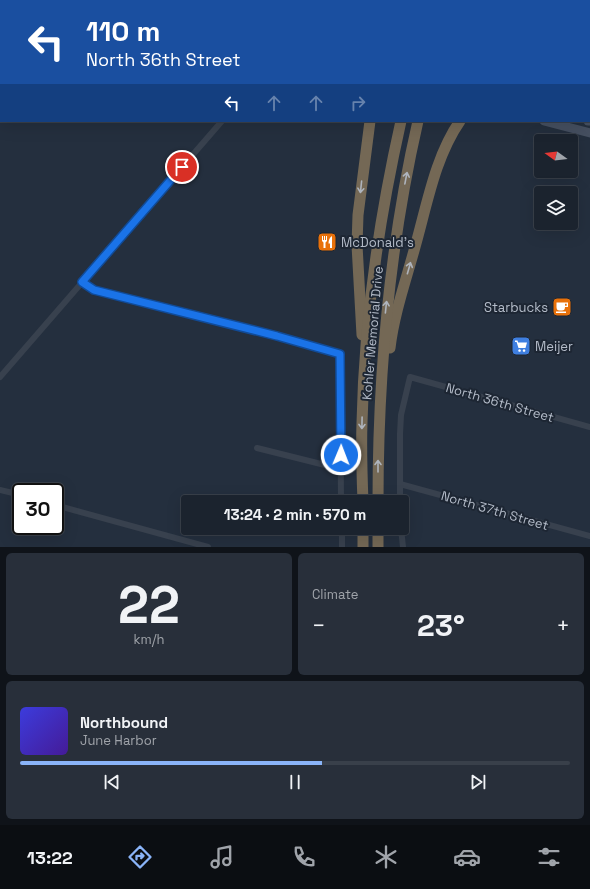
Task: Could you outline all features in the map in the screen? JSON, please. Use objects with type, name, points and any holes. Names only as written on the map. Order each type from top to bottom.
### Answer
[{"type":"highway","points":[[364,370],[357,245],[358,215],[370,122]]},
{"type":"highway","name":"Kohler Memorial Drive","points":[[363,495],[362,424],[364,370],[368,325],[386,193],[401,122]]},
{"type":"highway","name":"Kohler Memorial Drive","points":[[378,495],[378,430],[389,285],[400,212],[418,122]]},
{"type":"highway","points":[[378,430],[391,335],[425,211],[445,148],[459,122]]},
{"type":"highway","points":[[425,211],[451,147],[467,122]]},
{"type":"highway","points":[[363,535],[363,547]]},
{"type":"highway","points":[[378,535],[378,547]]},
{"type":"main road","points":[[548,122],[590,134]]},
{"type":"street","points":[[0,377],[221,122]]},
{"type":"street","points":[[82,282],[94,290],[277,336],[340,354],[341,495]]},
{"type":"street","name":"North 36th Street","points":[[400,484],[400,434],[402,415],[410,377],[590,427]]},
{"type":"street","points":[[257,448],[341,469]]},
{"type":"street","points":[[400,484],[400,495]]},
{"type":"street","name":"North 37th Street","points":[[400,484],[590,536]]},
{"type":"street","points":[[0,490],[12,493]]},
{"type":"street","points":[[64,507],[208,547]]},
{"type":"street","points":[[342,535],[342,547]]},
{"type":"street","points":[[402,535],[403,547]]},
{"type":"place","name":"McDonald's","points":[[327,242]]},
{"type":"place","name":"Starbucks","points":[[562,307]]},
{"type":"place","name":"Meijer","points":[[521,346]]},
{"type":"route","points":[[182,167],[82,282],[90,289],[199,318],[277,336],[340,354],[342,382],[341,455]]}]
